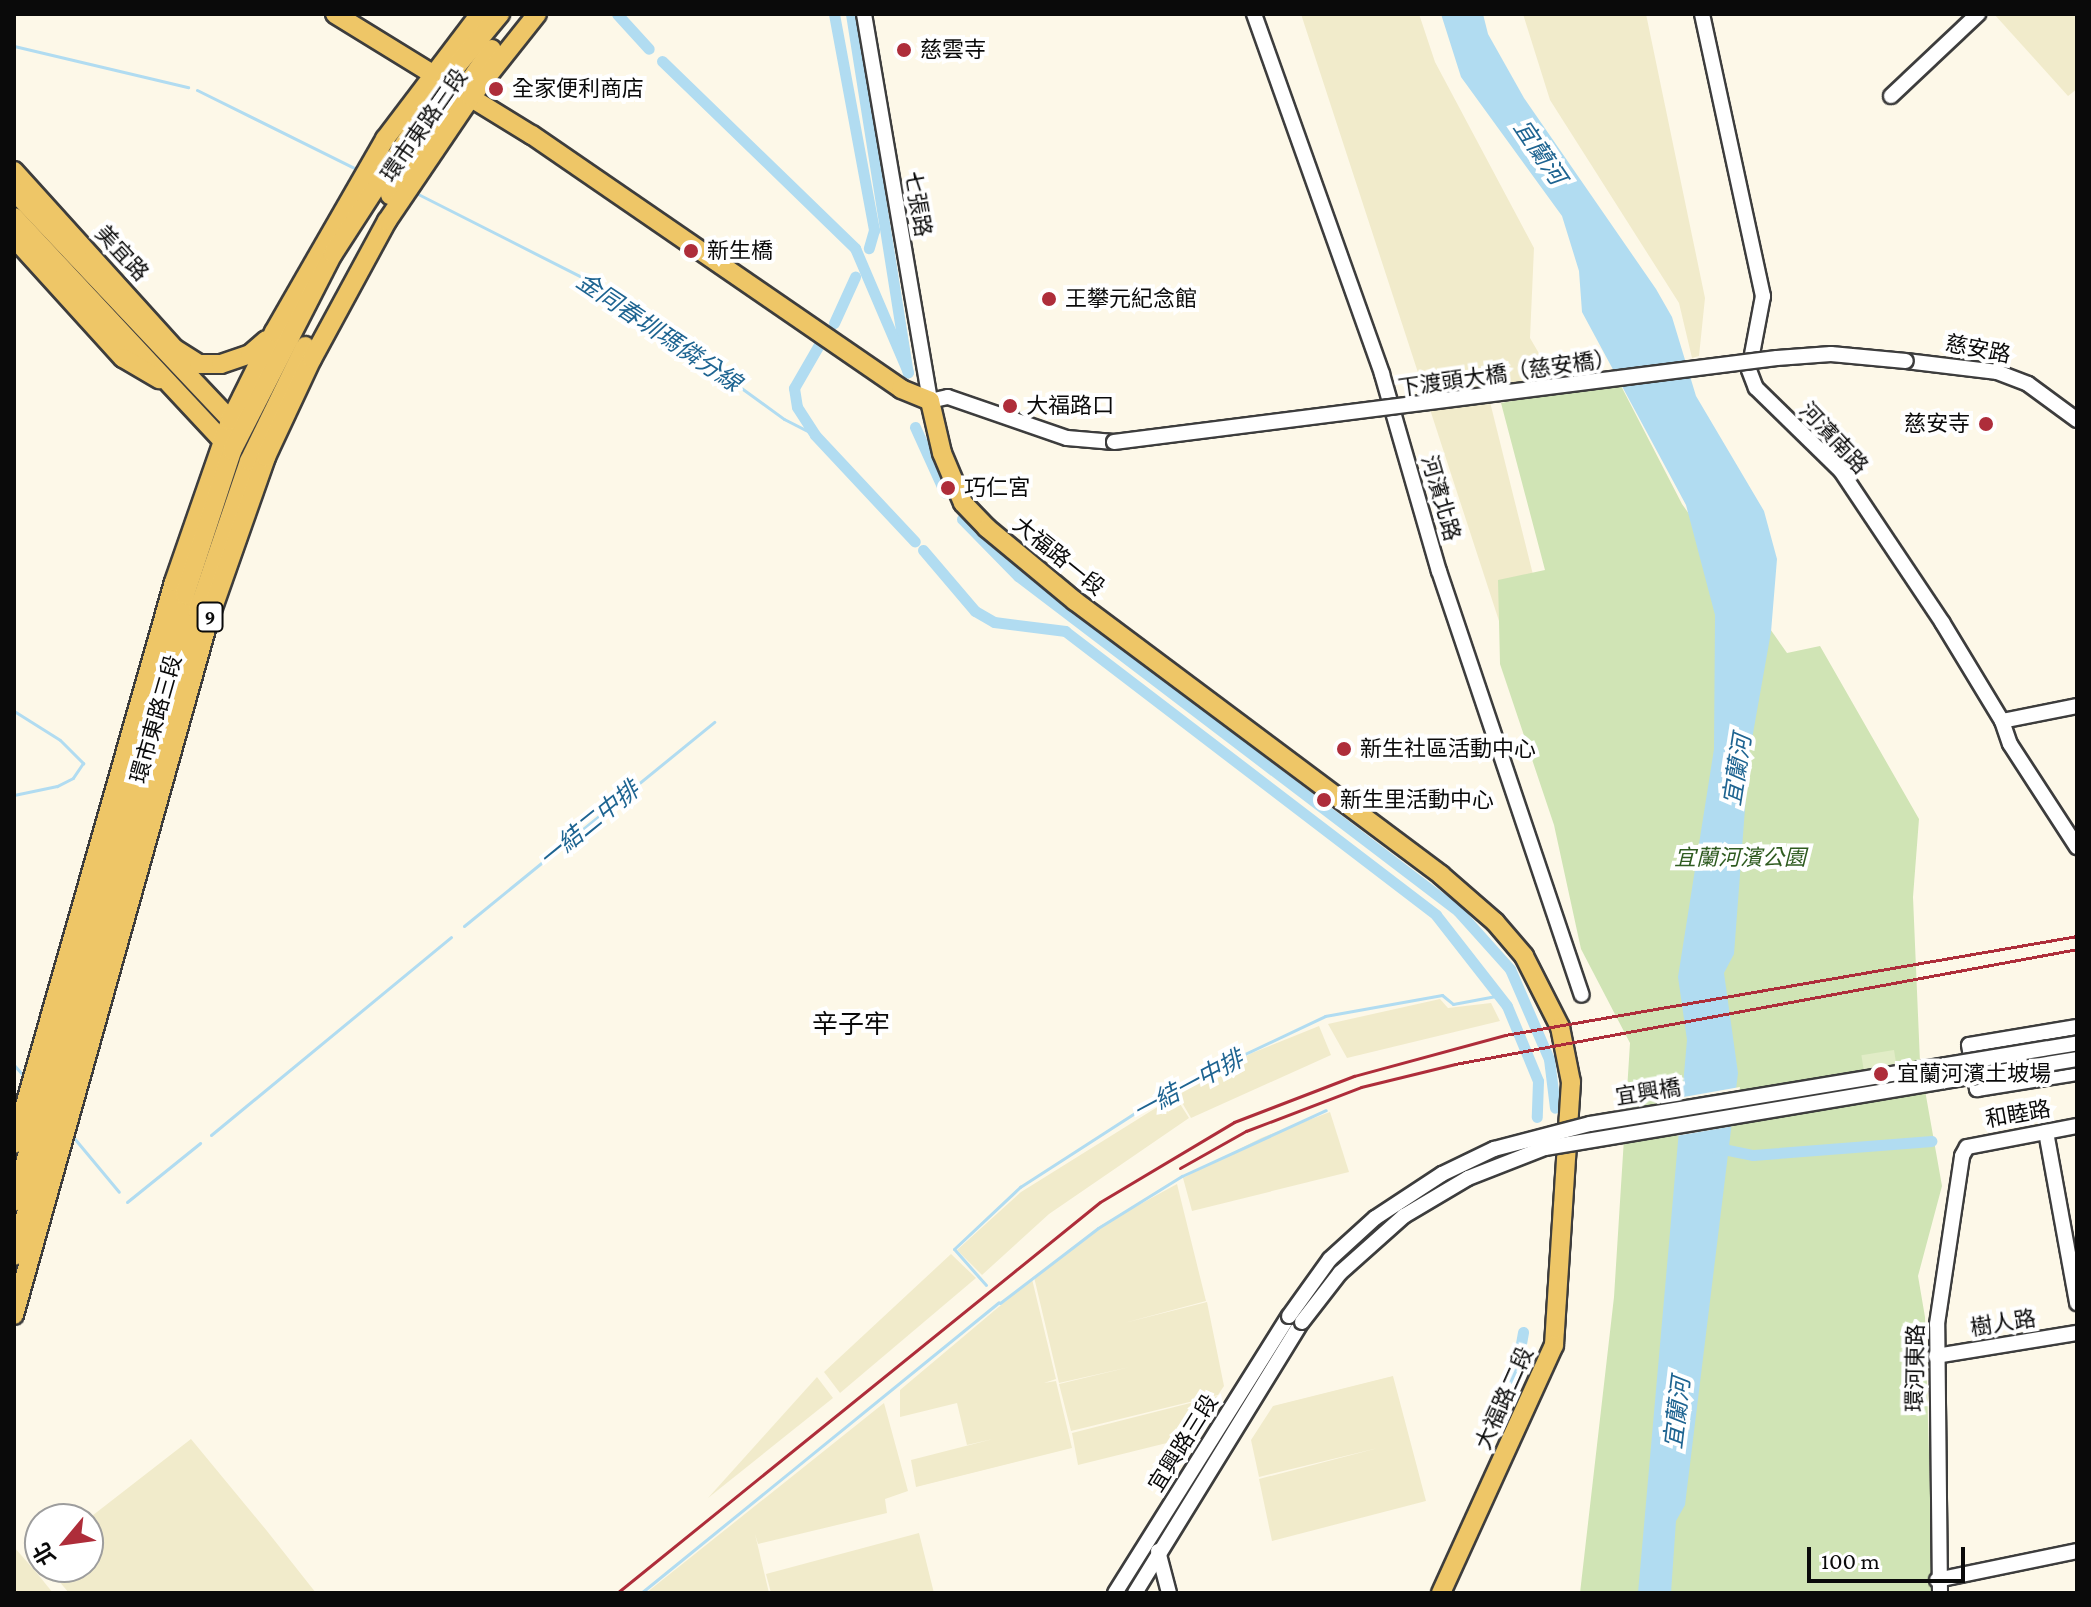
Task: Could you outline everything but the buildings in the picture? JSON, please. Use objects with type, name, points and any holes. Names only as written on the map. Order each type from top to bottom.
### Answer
[{"type":"main road","points":[[335,14],[453,84],[901,389],[930,401]]},
{"type":"main road","name":"環市東路三段","points":[[227,446],[249,443],[361,267],[453,84],[480,14]]},
{"type":"main road","name":"環市東路三段","points":[[14,1256],[249,443],[327,264],[500,14]]},
{"type":"main road","name":"環市東路三段","points":[[453,84],[521,14]]},
{"type":"main road","name":"環市東路三段","points":[[14,1315],[208,622],[274,332],[385,139],[537,14]]},
{"type":"main road","name":"美宜路","points":[[14,171],[175,349],[199,364]]},
{"type":"main road","name":"美宜路","points":[[14,191],[249,443]]},
{"type":"main road","points":[[14,217],[227,446]]},
{"type":"main road","points":[[14,238],[129,364],[164,381]]},
{"type":"main road","points":[[287,309],[327,264]]},
{"type":"main road","points":[[199,364],[235,361],[274,332]]},
{"type":"main road","name":"大福路一段","points":[[930,401],[942,453],[963,503],[987,528],[1075,601],[1441,875],[1495,922],[1524,956],[1560,1027],[1569,1053],[1572,1114]]},
{"type":"main road","name":"環市東路三段","points":[[14,1144],[174,582],[227,446]]},
{"type":"main road","name":"環市東路三段","points":[[14,1202],[227,446]]},
{"type":"main road","name":"大福路二段","points":[[1441,1593],[1554,1345],[1572,1114]]},
{"type":"street","name":"七張路","points":[[864,14],[930,401]]},
{"type":"street","name":"河濱北路","points":[[1254,14],[1382,374],[1439,571],[1582,995]]},
{"type":"street","name":"河濱南路","points":[[1702,14],[1763,296],[1749,370],[1756,388],[1841,471],[2002,721],[2010,744],[2077,847]]},
{"type":"street","points":[[1891,96],[1978,14]]},
{"type":"street","name":"下渡頭大橋（慈安橋）","points":[[930,401],[948,397],[1067,438],[1114,442],[1777,358],[1831,354],[1906,361]]},
{"type":"street","name":"慈安路","points":[[1906,361],[1997,372],[2028,384],[2077,420]]},
{"type":"street","points":[[176,364],[199,364]]},
{"type":"street","points":[[2002,721],[2077,706]]},
{"type":"street","points":[[2077,1027],[1969,1045],[1977,1089],[2077,1073]]},
{"type":"street","points":[[1991,1041],[1999,1086]]},
{"type":"street","name":"宜興橋","points":[[1295,1319],[1330,1259],[1375,1218],[1442,1174],[1494,1149],[1578,1126],[2077,1043]]},
{"type":"street","name":"宜興橋","points":[[1295,1319],[1340,1273],[1404,1216],[1468,1178],[1545,1148],[2077,1059]]},
{"type":"street","name":"和睦路","points":[[1967,1147],[2077,1126]]},
{"type":"street","points":[[2046,1132],[2077,1303]]},
{"type":"street","name":"環河東路","points":[[1938,1586],[1936,1356],[1946,1245],[1967,1147]]},
{"type":"street","name":"宜興路三段","points":[[1115,1593],[1295,1319]]},
{"type":"street","name":"宜興路三段","points":[[1135,1593],[1295,1319]]},
{"type":"street","name":"樹人路","points":[[1936,1356],[2077,1333]]},
{"type":"street","points":[[1149,1540],[1160,1554],[1169,1593]]},
{"type":"street","points":[[1938,1586],[2077,1551]]},
{"type":"shaded area","points":[[1301,14],[1419,14],[1435,62],[1534,248],[1530,338],[1558,386],[1489,398],[1549,639],[1546,765]]},
{"type":"shaded area","points":[[1523,14],[1646,14],[1705,298],[1699,356],[1692,358],[1679,303],[1550,100]]},
{"type":"shaded area","points":[[1994,14],[2077,14],[2077,89],[2068,96]]},
{"type":"shaded area","points":[[1440,999],[1448,1008],[1491,1003],[1500,1021],[1347,1058],[1328,1024]]},
{"type":"shaded area","points":[[1319,1026],[1331,1055],[1191,1118],[1177,1094],[1252,1053]]},
{"type":"shaded area","points":[[1175,1096],[1189,1118],[1049,1214],[982,1275],[957,1250],[1021,1192]]},
{"type":"shaded area","points":[[1330,1112],[1349,1172],[1192,1211],[1183,1178],[1261,1138]]},
{"type":"shaded area","points":[[1177,1184],[1206,1301],[1124,1323],[1207,1302],[1224,1386],[1218,1395],[1071,1431],[1059,1384],[1130,1367],[1059,1383],[1034,1277],[1100,1226]]},
{"type":"shaded area","points":[[951,1254],[976,1278],[840,1393],[824,1372]]},
{"type":"shaded area","points":[[1032,1279],[1056,1379],[1044,1383],[1056,1381],[1072,1448],[916,1487],[911,1460],[993,1439],[967,1445],[957,1403],[900,1417],[900,1390]]},
{"type":"shaded area","points":[[1393,1376],[1426,1501],[1272,1541],[1259,1479],[1378,1448],[1259,1477],[1251,1440],[1273,1406]]},
{"type":"shaded area","points":[[817,1377],[833,1398],[708,1498]]},
{"type":"shaded area","points":[[1218,1396],[1197,1429],[1188,1430],[1187,1438],[1078,1465],[1072,1433]]},
{"type":"shaded area","points":[[884,1403],[908,1491],[885,1499],[887,1513],[758,1544],[755,1534],[769,1593],[646,1593]]},
{"type":"shaded area","points":[[191,1439],[316,1593],[69,1593],[61,1583],[104,1583],[104,1507]]},
{"type":"shaded area","points":[[919,1533],[934,1593],[771,1593],[766,1574]]},
{"type":"shaded area","points":[[14,1547],[24,1558],[24,1583],[45,1583],[53,1593],[14,1593]]},
{"type":"green space","name":"宜蘭河濱公園","points":[[1619,382],[1682,504],[1787,653],[1820,646],[1919,819],[1913,897],[1920,1062],[1942,1186],[1918,1276],[1925,1317],[1933,1593],[1580,1593],[1614,1297],[1630,1043],[1581,949],[1554,825],[1500,664],[1498,580],[1545,570],[1501,403]]},
{"type":"green space","name":"宜蘭河濱土坡場","points":[[1894,1050],[1901,1093],[1868,1099],[1861,1055]]},
{"type":"water","name":"宜蘭河","points":[[1441,14],[1483,14],[1488,34],[1524,98],[1656,289],[1672,317],[1696,396],[1764,511],[1777,559],[1771,632],[1749,756],[1734,954],[1724,973],[1738,1073],[1685,1505],[1676,1521],[1671,1593],[1638,1593],[1687,1040],[1678,977],[1714,749],[1715,615],[1686,505],[1582,312],[1579,271],[1562,216],[1461,77]]},
{"type":"pier","points":[[1740,1087],[1734,1126],[1676,1136],[1678,1098]]},
{"type":"waterway","points":[[617,14],[649,49]]},
{"type":"waterway","points":[[834,14],[874,230],[869,248]]},
{"type":"waterway","points":[[851,14],[908,372]]},
{"type":"waterway","name":"金同春圳瑪僯分線","points":[[14,46],[188,87]]},
{"type":"waterway","points":[[662,61],[855,248],[908,372]]},
{"type":"waterway","name":"金同春圳瑪僯分線","points":[[197,90],[360,171]]},
{"type":"waterway","name":"金同春圳瑪僯分線","points":[[416,193],[605,289],[784,419],[815,435]]},
{"type":"waterway","points":[[834,323],[855,277]]},
{"type":"waterway","points":[[820,343],[794,388],[797,407],[815,435],[915,542]]},
{"type":"waterway","points":[[915,427],[945,493]]},
{"type":"waterway","points":[[962,519],[1018,576],[1458,911],[1510,969],[1549,1059],[1555,1108]]},
{"type":"waterway","points":[[923,550],[975,611],[994,622],[1065,631],[1436,915],[1507,1006],[1538,1081],[1537,1117]]},
{"type":"waterway","points":[[14,711],[60,740],[83,763],[73,778],[57,786],[14,795]]},
{"type":"waterway","name":"一結二中排","points":[[464,926],[714,722]]},
{"type":"waterway","name":"一結二中排","points":[[211,1135],[451,937]]},
{"type":"waterway","name":"一結一中排","points":[[986,1285],[954,1249],[1020,1187],[1175,1087],[1325,1016],[1442,995],[1453,1004],[1501,995]]},
{"type":"waterway","name":"一結二中排","points":[[14,1065],[23,1075]]},
{"type":"waterway","points":[[1000,1303],[1098,1228],[1182,1176],[1326,1110]]},
{"type":"waterway","name":"一結二中排","points":[[74,1138],[119,1192]]},
{"type":"waterway","points":[[1713,1147],[1753,1155],[1931,1141]]},
{"type":"waterway","name":"一結二中排","points":[[127,1202],[200,1143]]},
{"type":"waterway","name":"一結一中排","points":[[641,1593],[999,1302]]},
{"type":"waterway","points":[[1512,1394],[1523,1332]]},
{"type":"railway","points":[[617,1593],[1100,1202],[1234,1122],[1354,1076],[1505,1035],[2077,936]]},
{"type":"railway","points":[[1180,1168],[1246,1131],[1361,1087],[1455,1064],[2077,949]]},
{"type":"place","name":"慈雲寺","points":[[904,50]]},
{"type":"place","name":"全家便利商店","points":[[496,89]]},
{"type":"place","name":"新生橋","points":[[691,251]]},
{"type":"place","name":"王攀元紀念館","points":[[1049,299]]},
{"type":"place","name":"大福路口","points":[[1010,406]]},
{"type":"place","name":"慈安寺","points":[[1986,424]]},
{"type":"place","name":"巧仁宮","points":[[948,488]]},
{"type":"place","name":"新生社區活動中心","points":[[1344,749]]},
{"type":"place","name":"新生里活動中心","points":[[1324,800]]},
{"type":"place","name":"宜蘭河濱土坡場","points":[[1881,1074]]},
{"type":"district","name":"辛子牢","points":[[851,1025]]}]
